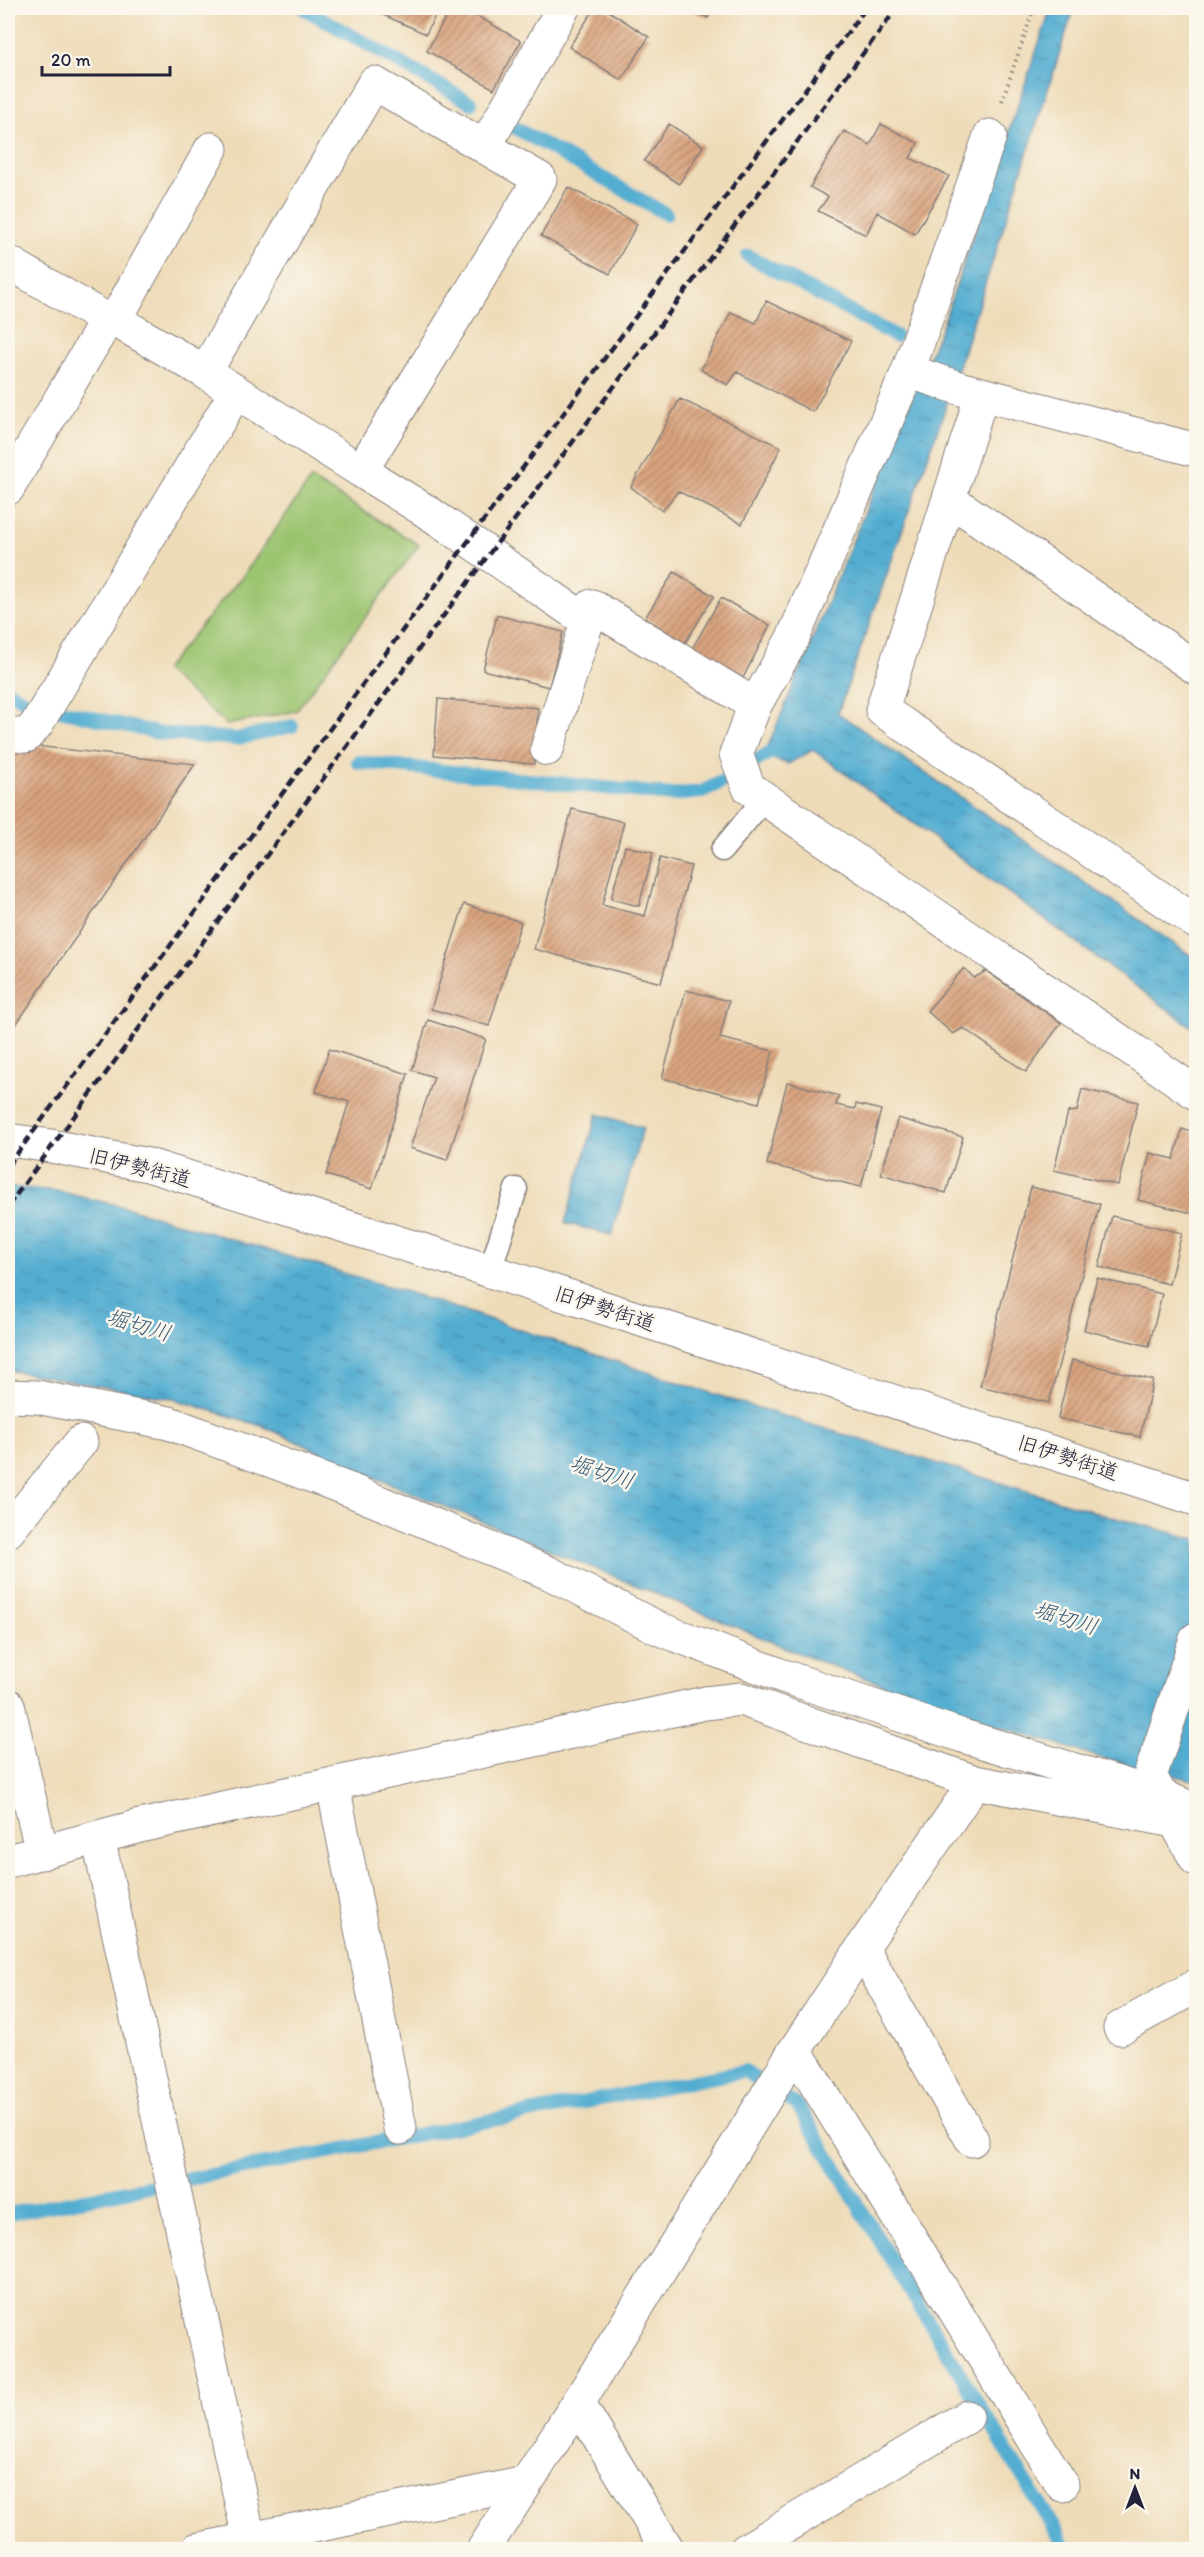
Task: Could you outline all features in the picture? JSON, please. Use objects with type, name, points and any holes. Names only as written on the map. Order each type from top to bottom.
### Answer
[{"type":"street","points":[[485,146],[563,8]]},
{"type":"street","points":[[205,372],[374,83],[540,179],[361,471]]},
{"type":"street","points":[[990,136],[908,371],[793,638],[755,705],[736,754],[757,793],[1197,1093]]},
{"type":"street","points":[[8,488],[111,320],[211,149]]},
{"type":"street","points":[[8,262],[205,372],[429,513],[587,621]]},
{"type":"street","points":[[908,371],[972,392],[1197,450]]},
{"type":"street","points":[[22,729],[56,688],[236,392]]},
{"type":"street","points":[[972,392],[949,499],[882,710],[1197,922]]},
{"type":"street","points":[[949,499],[1197,668]]},
{"type":"street","points":[[547,749],[592,606],[755,705]]},
{"type":"street","name":"旧伊勢街道","points":[[8,1140],[148,1165],[490,1271],[1197,1499]]},
{"type":"street","points":[[8,1396],[37,1397],[169,1423],[350,1490],[549,1574],[660,1629],[771,1671],[963,1736],[1171,1801]]},
{"type":"street","points":[[8,1531],[81,1442]]},
{"type":"street","points":[[1197,1639],[1171,1801],[1197,1859]]},
{"type":"street","points":[[8,1861],[140,1826],[705,1703],[741,1699],[975,1782],[1171,1801]]},
{"type":"street","points":[[8,1705],[42,1853]]},
{"type":"street","points":[[483,2550],[578,2403],[791,2057],[861,1948],[975,1782]]},
{"type":"street","points":[[333,1785],[400,2128]]},
{"type":"street","points":[[98,1837],[249,2539]]},
{"type":"street","points":[[861,1948],[972,2140]]},
{"type":"street","points":[[1120,2028],[1197,1986]]},
{"type":"street","points":[[791,2057],[1062,2485]]},
{"type":"street","points":[[578,2403],[668,2550]]},
{"type":"street","points":[[746,2550],[967,2417]]},
{"type":"street","points":[[196,2550],[525,2483]]},
{"type":"lane","points":[[722,850],[757,793]]},
{"type":"lane","points":[[490,1271],[516,1189]]},
{"type":"path","points":[[990,136],[1034,8]]},
{"type":"green space","points":[[311,479],[419,545],[296,711],[227,725],[164,670],[245,573]]},
{"type":"water","points":[[1051,8],[1074,8],[946,406],[838,713],[1196,959],[1196,1030],[813,750],[788,764],[764,756],[945,318]]},
{"type":"water","points":[[597,1114],[643,1128],[612,1235],[565,1223]]},
{"type":"water","name":"堀切川","points":[[8,1187],[57,1191],[125,1207],[413,1294],[735,1401],[1108,1516],[1196,1539],[1196,1781],[1108,1760],[982,1721],[813,1659],[367,1474],[265,1427],[174,1399],[8,1370]]},
{"type":"building","points":[[368,8],[439,8],[426,34]]},
{"type":"building","points":[[451,8],[463,8],[521,41],[494,89],[427,51]]},
{"type":"building","points":[[595,8],[604,8],[649,37],[621,80],[569,47]]},
{"type":"building","points":[[685,8],[713,8],[708,18]]},
{"type":"building","points":[[669,124],[703,146],[679,184],[644,161]]},
{"type":"building","points":[[881,124],[918,143],[910,158],[949,176],[915,234],[877,212],[866,235],[818,211],[828,197],[810,187],[844,131],[870,145]]},
{"type":"building","points":[[568,187],[637,224],[610,274],[541,236]]},
{"type":"building","points":[[766,301],[851,341],[813,412],[737,372],[728,385],[701,370],[731,312],[756,323]]},
{"type":"building","points":[[680,399],[781,447],[742,524],[678,491],[662,511],[631,487]]},
{"type":"building","points":[[674,572],[714,596],[685,643],[645,618]]},
{"type":"building","points":[[721,598],[770,625],[743,678],[692,649]]},
{"type":"building","points":[[497,615],[563,632],[549,687],[483,670]]},
{"type":"building","points":[[438,699],[538,708],[534,764],[434,755]]},
{"type":"building","points":[[8,743],[195,764],[8,1036]]},
{"type":"building","points":[[572,809],[624,822],[602,905],[645,916],[660,858],[691,866],[661,983],[534,949]]},
{"type":"building","points":[[625,846],[653,853],[639,906],[611,899]]},
{"type":"building","points":[[464,904],[521,922],[489,1026],[431,1009]]},
{"type":"building","points":[[964,968],[974,978],[986,971],[1061,1023],[1026,1072],[963,1028],[953,1034],[927,1011]]},
{"type":"building","points":[[686,990],[729,1001],[720,1038],[773,1051],[759,1103],[662,1078]]},
{"type":"building","points":[[428,1020],[486,1039],[447,1160],[410,1148],[434,1077],[412,1070]]},
{"type":"building","points":[[329,1049],[408,1074],[372,1189],[326,1175],[349,1102],[316,1092]]},
{"type":"building","points":[[787,1082],[839,1096],[836,1105],[855,1109],[856,1104],[881,1110],[861,1187],[767,1164]]},
{"type":"building","points":[[1082,1089],[1138,1102],[1118,1185],[1054,1170],[1068,1112],[1077,1111]]},
{"type":"building","points":[[898,1118],[963,1137],[946,1193],[881,1174]]},
{"type":"building","points":[[1182,1129],[1196,1133],[1196,1214],[1138,1200],[1150,1153],[1174,1159]]},
{"type":"building","points":[[1031,1187],[1100,1204],[1049,1403],[980,1386]]},
{"type":"building","points":[[1112,1216],[1182,1233],[1169,1284],[1099,1267]]},
{"type":"building","points":[[1097,1278],[1162,1294],[1149,1346],[1084,1330]]},
{"type":"building","points":[[1072,1360],[1153,1380],[1140,1437],[1058,1418]]},
{"type":"waterway","points":[[303,8],[471,103]]},
{"type":"waterway","points":[[505,122],[666,214]]},
{"type":"waterway","points":[[748,256],[895,336]]},
{"type":"waterway","points":[[8,691],[26,702],[157,733],[237,739],[292,726]]},
{"type":"waterway","points":[[358,762],[671,795],[702,792],[780,746]]},
{"type":"waterway","points":[[8,2214],[745,2071],[798,2106],[1067,2550]]},
{"type":"railway","points":[[8,1166],[469,540],[866,8]]},
{"type":"railway","points":[[8,1206],[489,554],[897,8]]}]
